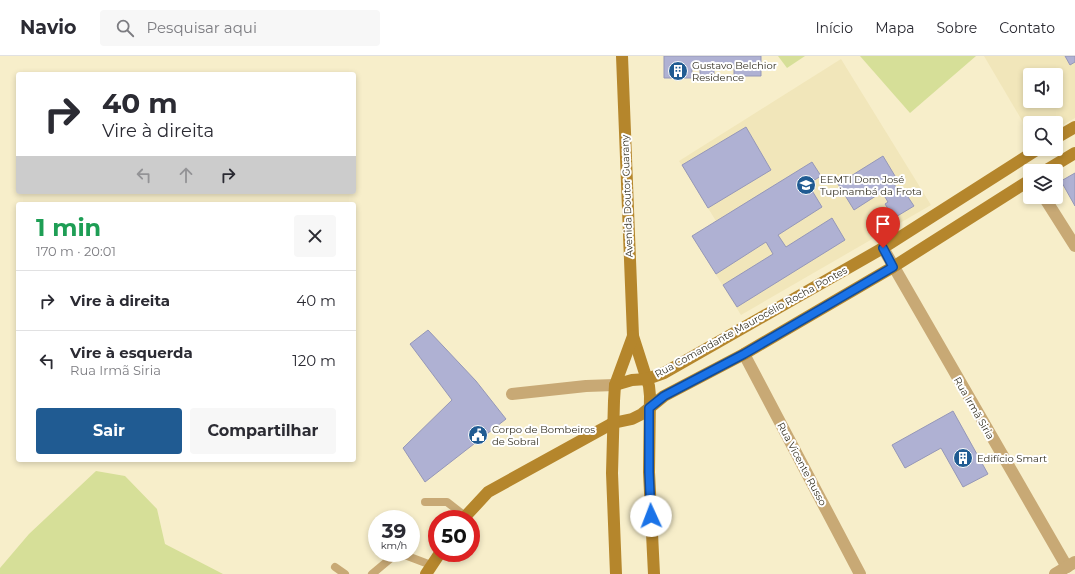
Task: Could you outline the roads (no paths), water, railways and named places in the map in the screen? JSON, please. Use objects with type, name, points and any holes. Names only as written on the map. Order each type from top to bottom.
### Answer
[{"type":"street","name":"Avenida Doutor Guarany","points":[[622,56],[633,336],[647,379],[650,396],[649,472],[654,574]]},
{"type":"street","points":[[1063,134],[1075,127]]},
{"type":"street","points":[[1057,164],[1075,153]]},
{"type":"street","name":"Rua Comandante Maurocélio Rocha Pontes","points":[[615,385],[632,380],[647,379],[664,373],[883,248],[1027,156]]},
{"type":"street","points":[[471,510],[488,492],[613,423],[632,419],[664,396],[744,354],[893,267],[1023,184]]},
{"type":"street","points":[[1048,204],[1075,246]]},
{"type":"street","name":"Rua Irmã Siria","points":[[883,248],[1071,565]]},
{"type":"street","name":"Avenida Doutor Guarany","points":[[616,574],[612,473],[615,385],[633,336]]},
{"type":"street","name":"Rua Vicente Russo","points":[[744,354],[860,574]]},
{"type":"street","points":[[512,394],[586,386],[615,385]]},
{"type":"street","points":[[1055,574],[1071,565]]},
{"type":"lane","points":[[425,502],[447,502],[456,510]]},
{"type":"lane","points":[[372,574],[396,554],[402,554],[428,569]]},
{"type":"lane","points":[[335,568],[345,574]]},
{"type":"place","name":"Gustavo Belchior Residence","points":[[678,71]]},
{"type":"place","name":"EEMTI Dom José Tupinambá da Frota","points":[[806,185]]},
{"type":"place","name":"Corpo de Bombeiros de Sobral","points":[[478,435]]},
{"type":"place","name":"Edifício Smart","points":[[963,458]]}]
